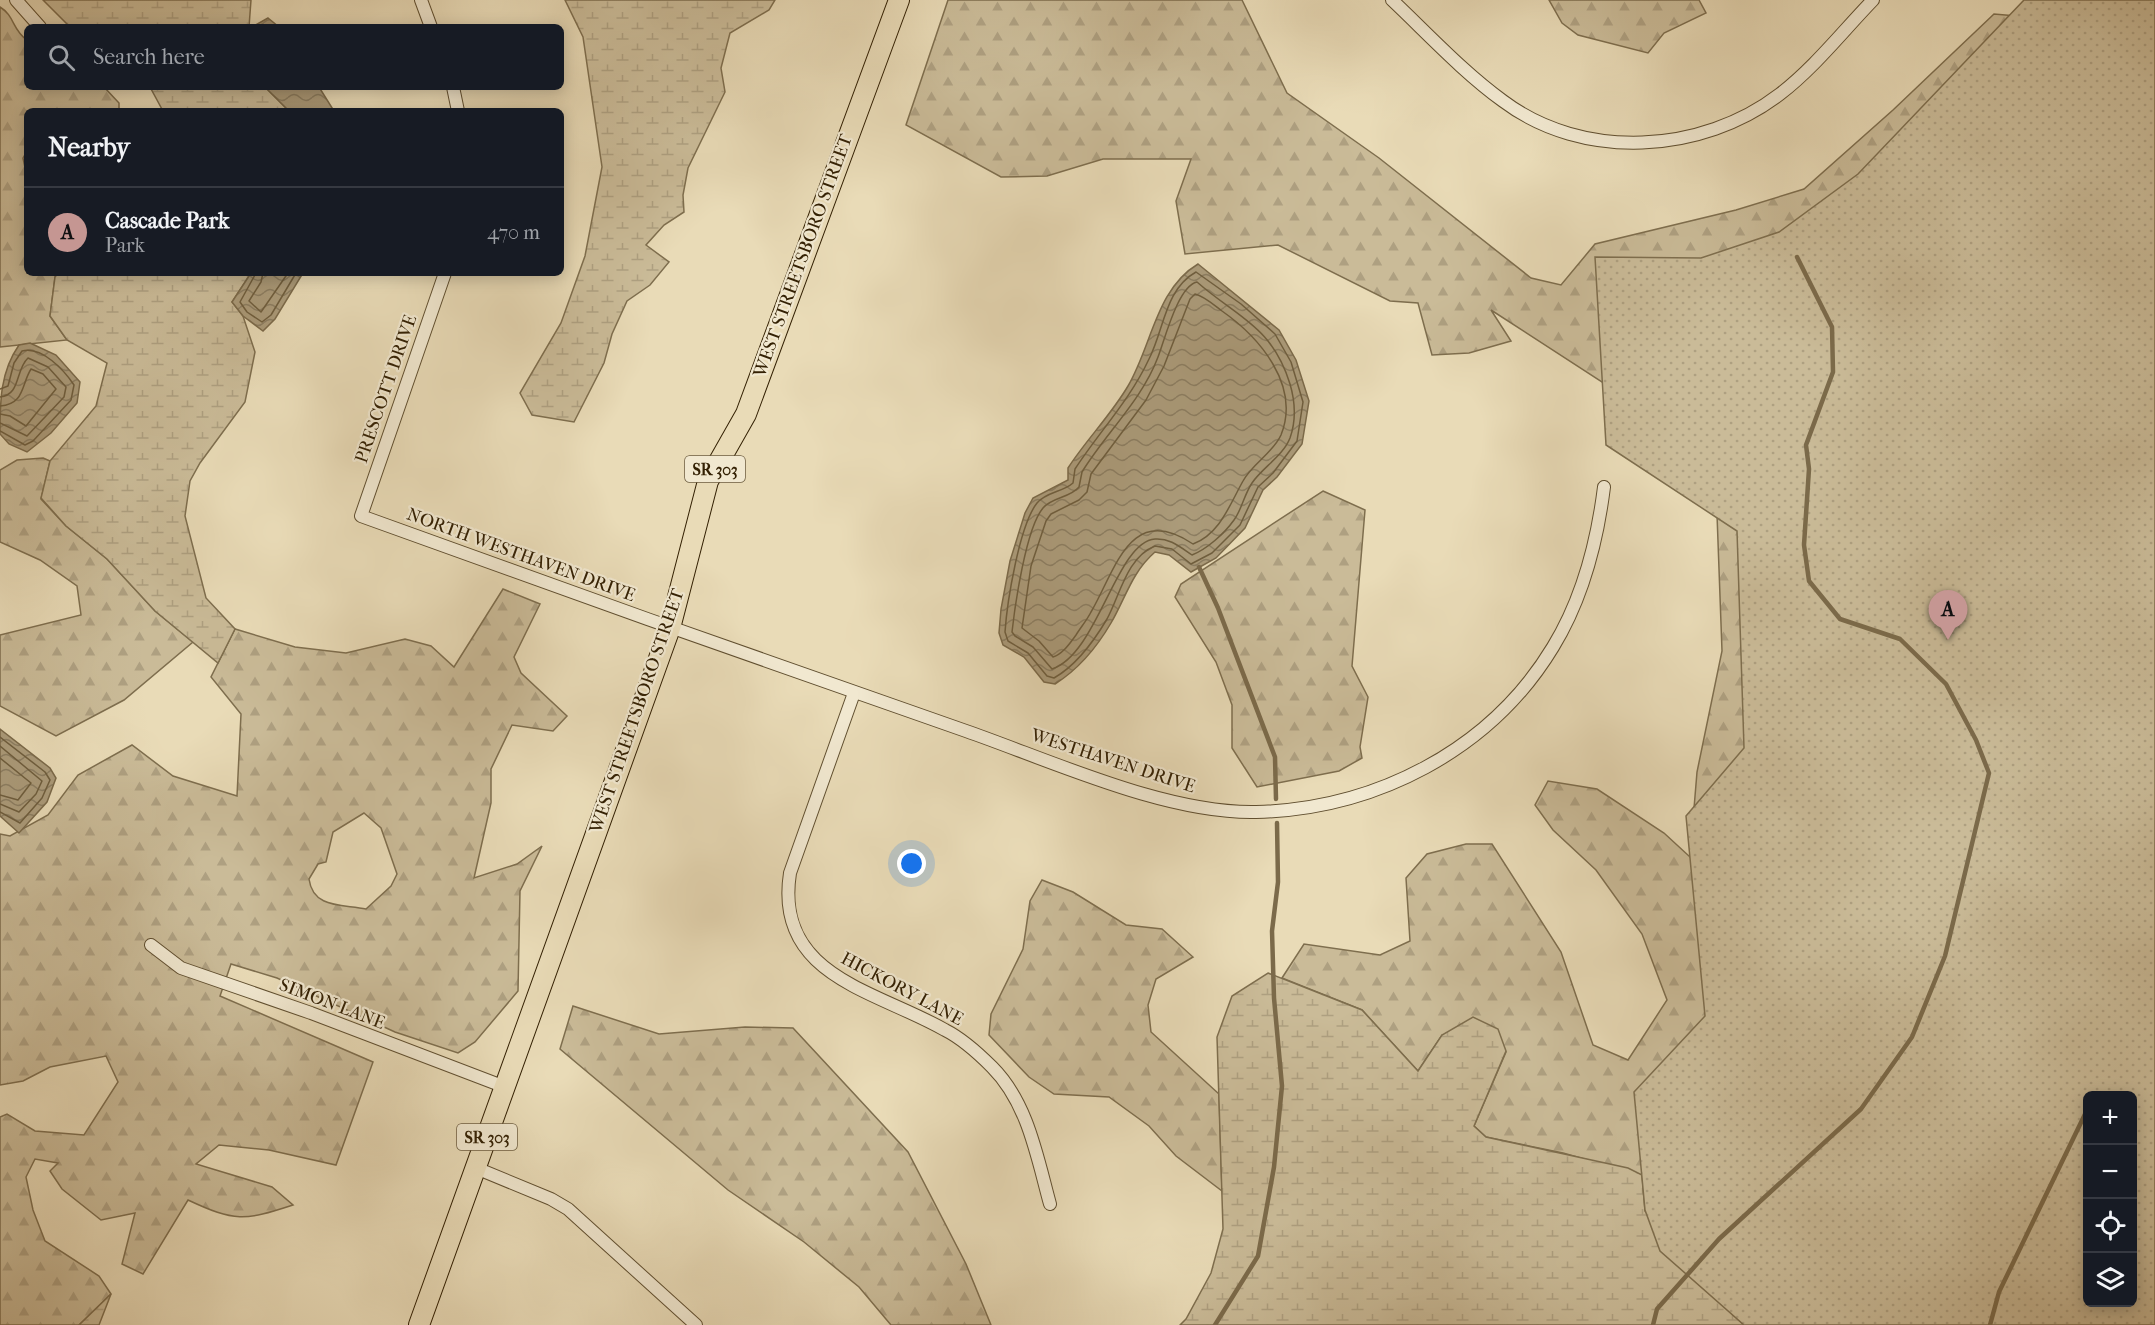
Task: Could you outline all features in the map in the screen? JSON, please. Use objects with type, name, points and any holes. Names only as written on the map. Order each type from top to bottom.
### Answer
[{"type":"main road","name":"WEST STREETSBORO STREET","points":[[419,1325],[670,628],[708,481],[746,414],[899,0]]},
{"type":"street","points":[[16,0],[37,24]]},
{"type":"street","points":[[421,0],[430,24]]},
{"type":"street","points":[[1392,0],[1478,81],[1527,116],[1572,134],[1615,142],[1637,143],[1683,138],[1741,118],[1761,107],[1796,80],[1873,0]]},
{"type":"street","points":[[454,90],[457,108]]},
{"type":"street","name":"PRESCOTT DRIVE","points":[[361,516],[444,276]]},
{"type":"street","name":"WESTHAVEN DRIVE","points":[[670,628],[1122,786],[1191,806],[1255,812],[1310,808],[1369,795],[1409,777],[1457,749],[1493,719],[1527,682],[1553,647],[1579,594],[1598,532],[1604,487]]},
{"type":"street","name":"NORTH WESTHAVEN DRIVE","points":[[361,516],[670,628]]},
{"type":"street","name":"HICKORY LANE","points":[[854,693],[790,873],[787,896],[789,916],[797,938],[810,956],[828,970],[946,1030],[972,1047],[994,1069],[1016,1100],[1031,1133],[1050,1204]]},
{"type":"street","name":"SIMON LANE","points":[[151,945],[181,968],[311,1013],[505,1087]]},
{"type":"street","points":[[476,1168],[551,1199],[568,1209],[696,1325]]},
{"type":"green space","points":[[43,0],[251,0],[249,24],[67,24]]},
{"type":"green space","points":[[565,0],[775,0],[769,10],[730,33],[721,68],[725,92],[688,168],[683,195],[684,212],[664,225],[646,245],[669,262],[650,285],[627,301],[612,334],[604,363],[574,422],[532,415],[520,393],[561,323],[585,256],[602,167],[583,37]]},
{"type":"green space","points":[[948,0],[1242,0],[1287,93],[1379,158],[1531,278],[1561,285],[1595,244],[1736,210],[1804,189],[1893,110],[1994,14],[2085,22],[2155,1325],[1660,1251],[1642,1175],[1563,1153],[1486,1137],[1474,1126],[1506,1052],[1442,1035],[1418,1071],[1362,1010],[1282,978],[1304,944],[1380,955],[1410,941],[1406,878],[1427,854],[1466,844],[1492,844],[1561,952],[1593,1045],[1628,1060],[1667,1000],[1642,934],[1596,870],[1553,830],[1535,805],[1548,781],[1597,789],[1664,833],[1690,857],[1697,772],[1722,651],[1716,487],[1633,402],[1491,310],[1511,341],[1469,353],[1432,355],[1418,303],[1390,301],[1278,245],[1185,254],[1176,201],[1191,159],[1103,159],[1047,176],[1001,177],[906,125]]},
{"type":"green space","points":[[1549,0],[1699,0],[1706,13],[1664,33],[1648,53],[1578,35],[1562,23]]},
{"type":"green space","points":[[2024,0],[2155,0],[2155,1325],[1744,1325],[1660,1251],[1645,1210],[1634,1092],[1705,1016],[1686,816],[1744,748],[1737,531],[1606,445],[1595,257],[1701,258],[1779,232],[1858,174]]},
{"type":"green space","points":[[0,7],[24,38],[24,90],[107,90],[119,103],[119,108],[24,108],[24,276],[56,276],[50,316],[67,340],[0,347]]},
{"type":"green space","points":[[152,90],[268,90],[286,108],[161,108]]},
{"type":"green space","points":[[249,276],[232,302],[243,316],[255,352],[245,402],[200,463],[190,481],[185,516],[206,598],[235,629],[218,663],[155,611],[107,559],[66,526],[41,498],[50,461],[96,406],[107,363],[67,340],[50,316],[55,277]]},
{"type":"green space","points":[[43,458],[50,461],[41,499],[66,526],[107,559],[155,611],[193,642],[124,700],[56,736],[0,706],[0,635],[81,615],[77,586],[40,560],[0,542],[0,470],[17,460]]},
{"type":"green space","points":[[1323,491],[1365,510],[1352,666],[1368,697],[1360,747],[1362,758],[1339,771],[1257,787],[1232,748],[1232,705],[1216,662],[1175,597],[1181,584]]},
{"type":"green space","points":[[503,589],[540,604],[514,657],[521,673],[567,716],[553,731],[512,725],[491,769],[491,803],[474,878],[517,864],[542,846],[520,891],[518,991],[475,1042],[458,1053],[395,1032],[277,978],[231,964],[220,996],[373,1062],[336,1165],[269,1150],[219,1145],[196,1164],[272,1187],[293,1205],[263,1214],[240,1217],[217,1212],[188,1200],[143,1274],[122,1264],[135,1213],[101,1220],[62,1189],[50,1171],[58,1163],[35,1159],[26,1177],[33,1210],[45,1241],[99,1276],[111,1294],[79,1325],[0,1325],[0,1117],[7,1114],[35,1131],[84,1135],[118,1082],[106,1056],[50,1067],[23,1081],[0,1085],[0,834],[10,836],[48,815],[78,775],[132,745],[173,776],[237,796],[241,714],[211,677],[235,629],[295,647],[346,653],[405,639],[431,646],[454,667]],"holes":[[[364,813],[381,828],[397,874],[391,886],[366,909],[330,903],[316,896],[309,879],[318,864],[326,862],[333,832]]]},
{"type":"green space","points":[[1042,880],[1073,892],[1126,925],[1162,929],[1193,957],[1156,979],[1148,1005],[1151,1032],[1219,1094],[1222,1191],[1176,1156],[1149,1126],[1109,1097],[1054,1094],[1029,1077],[989,1035],[991,1014],[1023,949],[1030,901]]},
{"type":"green space","points":[[1268,973],[1362,1010],[1418,1071],[1442,1035],[1473,1017],[1498,1029],[1506,1051],[1474,1126],[1486,1137],[1628,1168],[1642,1175],[1645,1211],[1727,1309],[1744,1325],[1180,1325],[1186,1319],[1211,1273],[1223,1229],[1217,1037],[1232,996]]},
{"type":"green space","points":[[573,1006],[659,1034],[745,1027],[793,1028],[908,1152],[966,1264],[991,1325],[891,1325],[859,1287],[804,1242],[728,1190],[560,1049]]},
{"type":"green space","points":[[111,1294],[99,1325],[79,1325]]},
{"type":"water","points":[[268,18],[275,24],[257,24]]},
{"type":"water","points":[[268,90],[321,90],[332,108],[286,108]]},
{"type":"water","points":[[1198,264],[1279,330],[1296,360],[1309,401],[1302,444],[1277,477],[1263,490],[1245,528],[1216,558],[1191,572],[1169,555],[1155,552],[1135,576],[1111,623],[1087,657],[1055,684],[1044,682],[1024,657],[1003,645],[999,633],[1010,561],[1025,513],[1033,498],[1068,480],[1068,468],[1128,386],[1156,319],[1173,288]]},
{"type":"water","points":[[249,276],[301,276],[275,319],[263,331],[243,316],[232,302]]},
{"type":"water","points":[[30,343],[56,355],[80,382],[77,403],[51,433],[27,452],[9,444],[0,434],[0,410],[2,388],[8,366],[19,345]]},
{"type":"water","points":[[0,729],[50,768],[56,778],[47,802],[19,833],[0,816]]},
{"type":"waterway","points":[[1653,1325],[1657,1309],[1719,1239],[1861,1109],[1912,1037],[1945,956],[1989,773],[1976,740],[1946,684],[1900,639],[1840,619],[1809,581],[1804,545],[1809,469],[1806,445],[1833,372],[1832,327],[1797,257]]},
{"type":"waterway","points":[[1199,567],[1218,608],[1275,757],[1276,799]]},
{"type":"waterway","points":[[1215,1325],[1258,1256],[1274,1167],[1282,1086],[1274,998],[1272,931],[1278,882],[1277,823]]},
{"type":"waterway","points":[[1990,1325],[1999,1292],[2083,1118]]},
{"type":"place","name":"Cascade Park","points":[[1948,640]]}]
